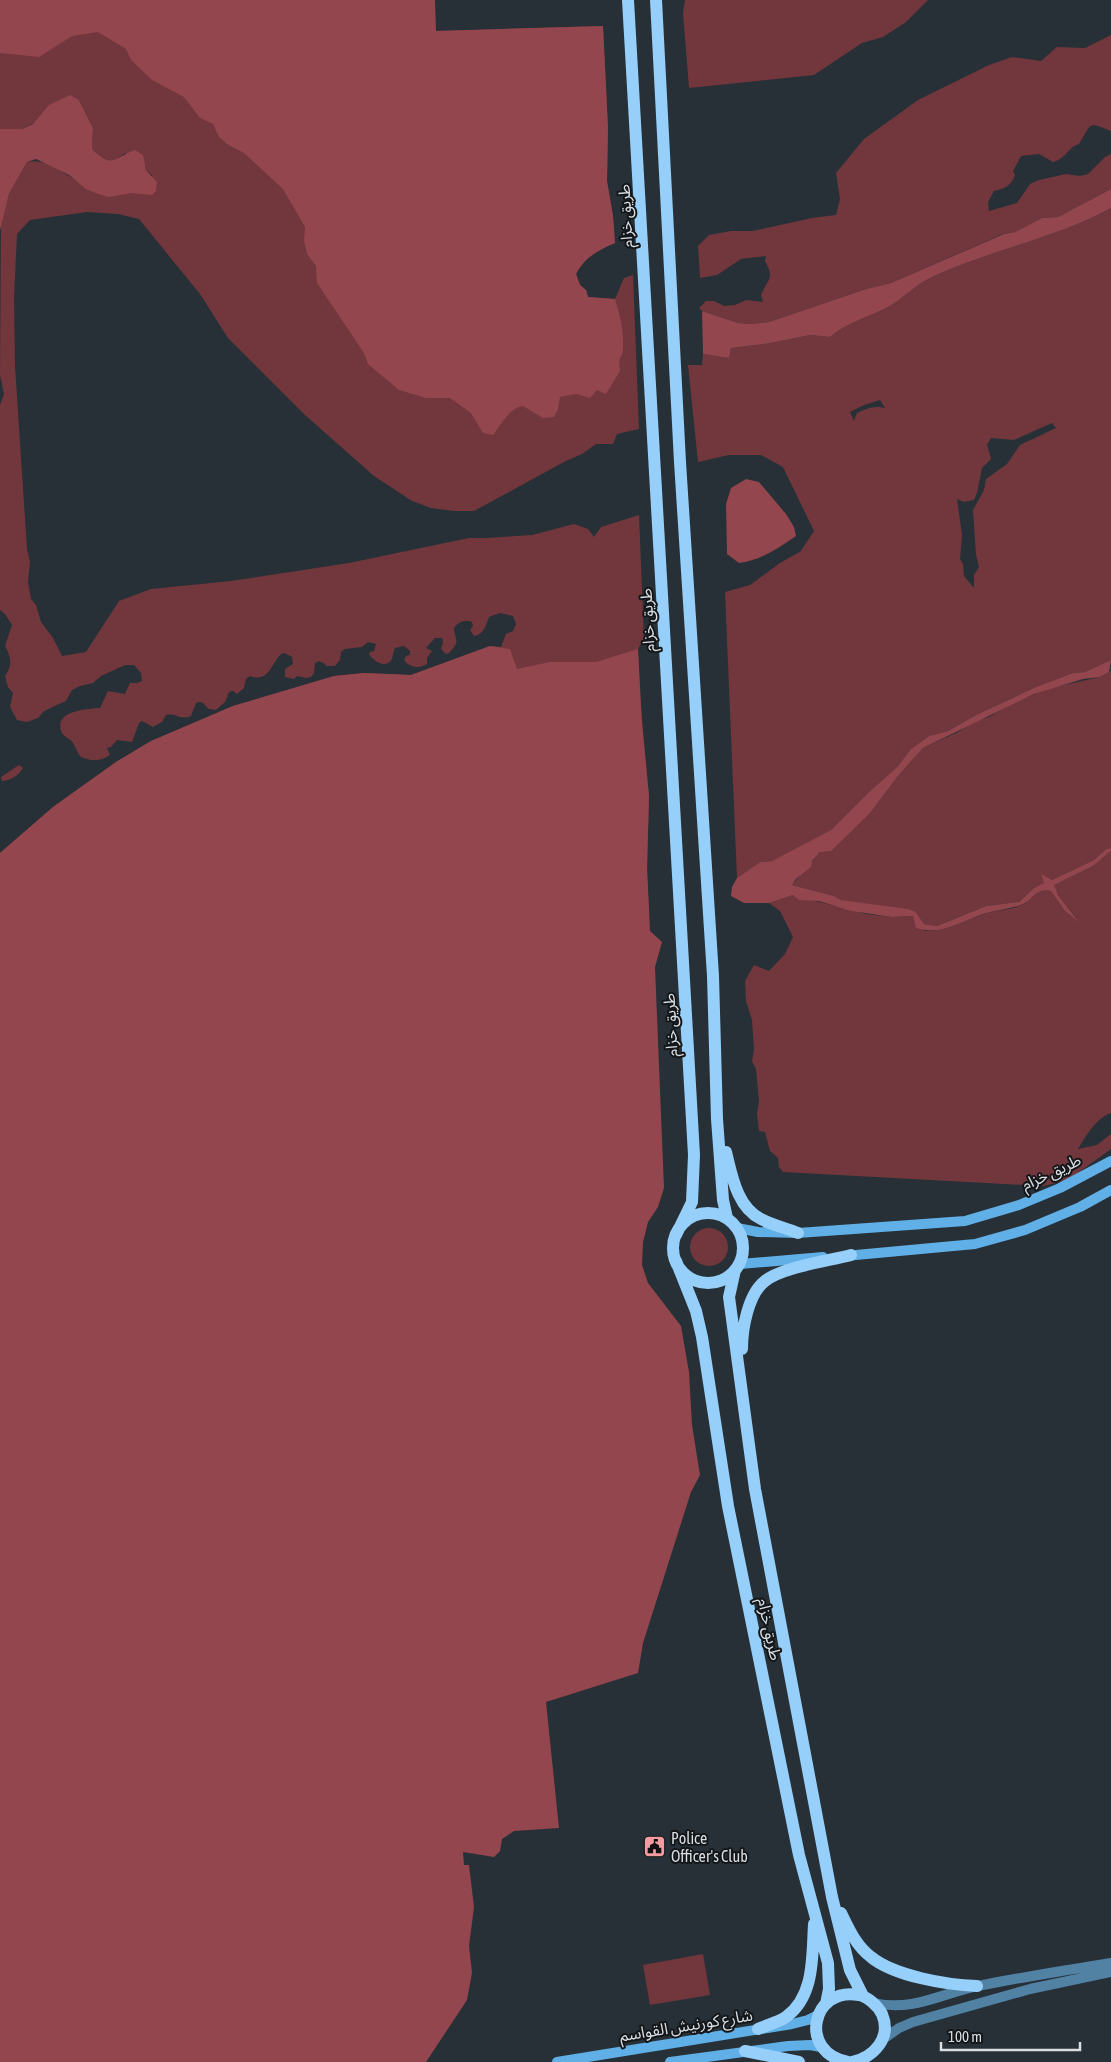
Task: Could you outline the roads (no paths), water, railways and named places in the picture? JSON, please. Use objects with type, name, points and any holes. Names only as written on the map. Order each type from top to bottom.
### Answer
[{"type":"main road","name":"طريق خزام","points":[[628,0],[694,1155],[692,1202],[676,1235]]},
{"type":"main road","points":[[656,0],[680,462],[713,976],[717,1119],[723,1200],[727,1218]]},
{"type":"main road","points":[[717,1119],[734,1184],[746,1207],[760,1218],[798,1233]]},
{"type":"main road","name":"طريق خزام","points":[[737,1228],[758,1232],[798,1233],[965,1221],[1019,1206],[1060,1188],[1111,1161]]},
{"type":"main road","points":[[737,1267],[766,1260],[851,1255],[975,1244],[1025,1230],[1080,1207],[1111,1190]]},
{"type":"main road","points":[[709,1212],[727,1218],[737,1228],[743,1244],[743,1254],[737,1267],[731,1274],[720,1281],[707,1283],[694,1280],[683,1272],[676,1261],[673,1248],[676,1235],[689,1218],[698,1214],[709,1212]]},
{"type":"main road","points":[[742,1397],[743,1330],[746,1315],[754,1296],[764,1281],[784,1272],[851,1255]]},
{"type":"main road","name":"طريق خزام","points":[[676,1261],[696,1311],[702,1336],[728,1506],[799,1855],[830,1975],[826,2004]]},
{"type":"main road","name":"طريق خزام","points":[[737,1267],[729,1297],[755,1489],[832,1897],[850,1970],[863,1996]]},
{"type":"main road","points":[[832,1897],[856,1942],[871,1958],[890,1968],[939,1982],[977,1986]]},
{"type":"main road","points":[[758,2029],[786,2017],[801,2003],[810,1974],[814,1911]]},
{"type":"main road","points":[[841,2061],[828,2055],[821,2047],[817,2037],[816,2026],[818,2015],[826,2004],[837,1996],[850,1993],[863,1996],[874,2003],[882,2014],[884,2027],[882,2040],[874,2057],[852,2062]]},
{"type":"main road","name":"شارع كورنيش القواسم","points":[[557,2062],[808,2020],[818,2015]]},
{"type":"main road","points":[[670,2062],[799,2045],[821,2047]]},
{"type":"main road","points":[[745,2051],[799,2062]]},
{"type":"street","points":[[874,2003],[896,2007],[909,2005],[977,1986],[1111,1963]]},
{"type":"street","points":[[882,2040],[898,2028],[913,2022],[1030,1989],[1111,1972]]},
{"type":"place","name":"Police Officer's Club","points":[[655,1847]]}]
